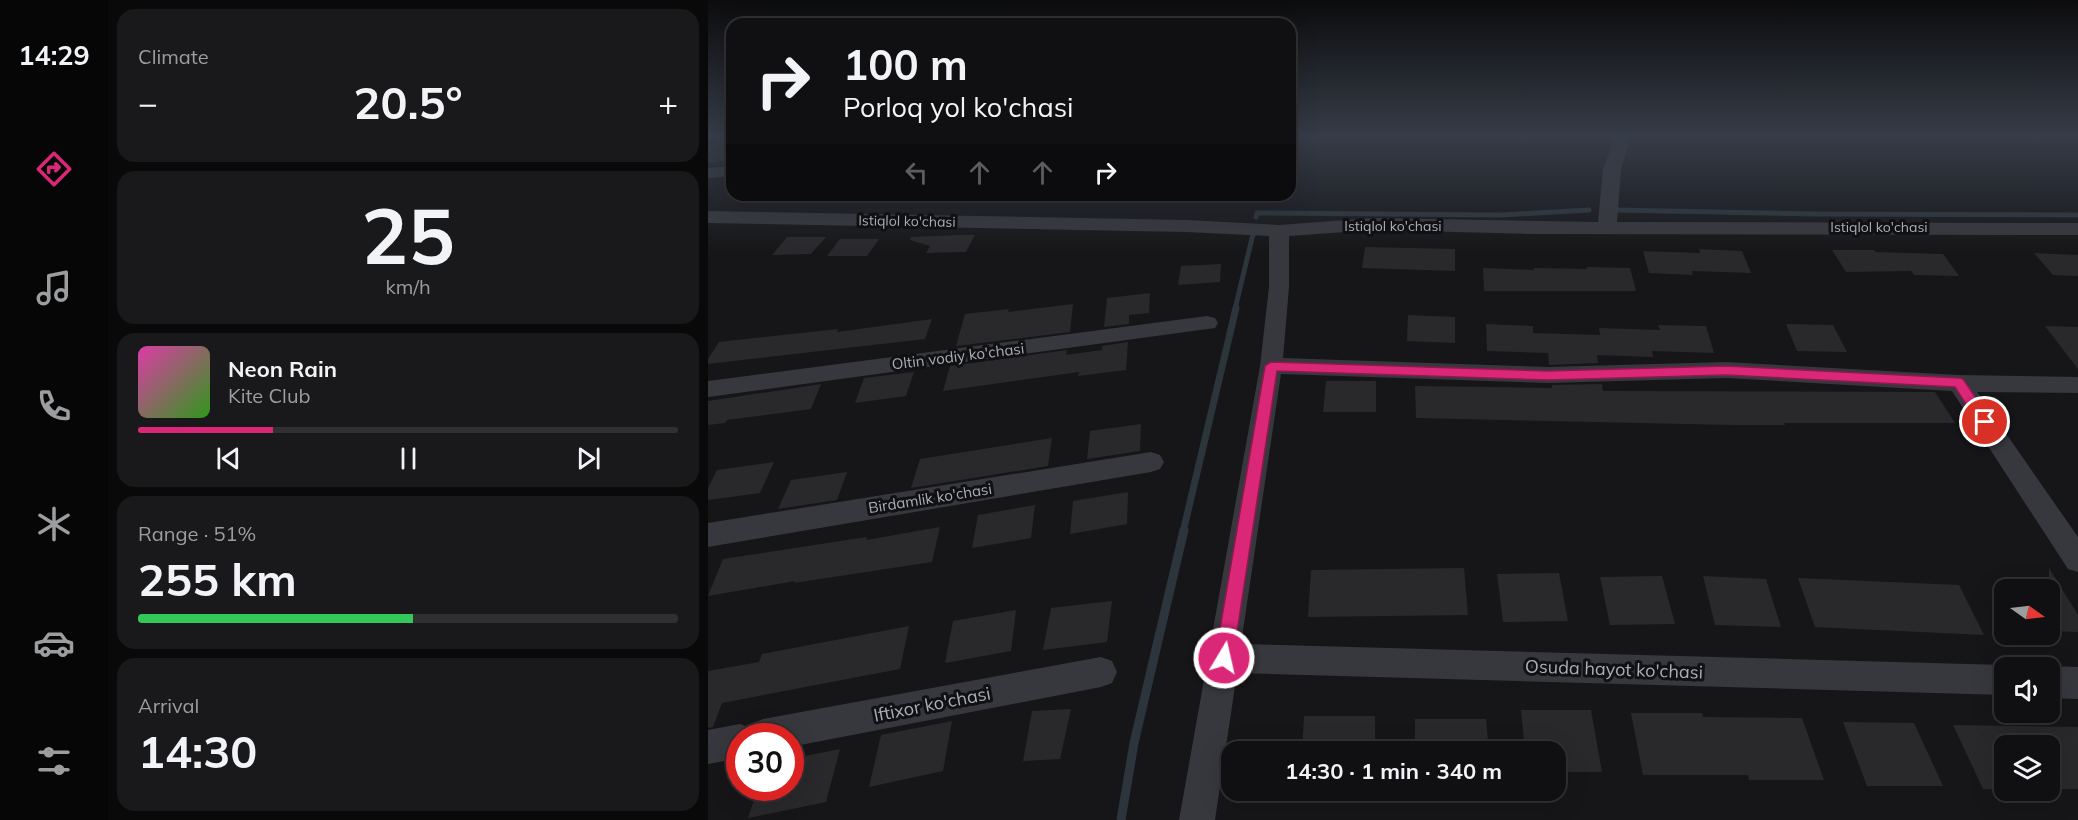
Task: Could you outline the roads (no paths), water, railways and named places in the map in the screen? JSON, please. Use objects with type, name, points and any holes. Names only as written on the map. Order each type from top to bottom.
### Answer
[{"type":"street","points":[[1607,227],[1611,175]]},
{"type":"street","name":"Istiqlol ko'chasi","points":[[708,217],[1187,226],[1279,231],[1373,224],[1533,228],[2078,229]]},
{"type":"street","points":[[1197,820],[1271,366],[1279,287],[1279,231]]},
{"type":"street","name":"Oltin vodiy ko'chasi","points":[[708,388],[1207,323]]},
{"type":"street","points":[[1271,366],[1548,375],[1726,370],[1959,383],[2078,385]]},
{"type":"street","points":[[1959,383],[2078,560]]},
{"type":"street","name":"Birdamlik ko'chasi","points":[[708,535],[1151,462]]},
{"type":"street","name":"Osuda hayot ko'chasi","points":[[1224,658],[1994,680]]},
{"type":"street","name":"Iftixor ko'chasi","points":[[804,728],[1101,672]]},
{"type":"street","points":[[2060,682],[2078,683]]},
{"type":"street","points":[[708,747],[726,744]]},
{"type":"waterway","points":[[1256,217],[1257,213],[1501,215],[1589,210]]},
{"type":"waterway","points":[[1616,210],[1815,214],[2078,215]]},
{"type":"waterway","points":[[1235,309],[1253,234]]},
{"type":"waterway","points":[[1183,532],[1236,308]]},
{"type":"waterway","points":[[1121,820],[1134,743],[1184,530]]}]
